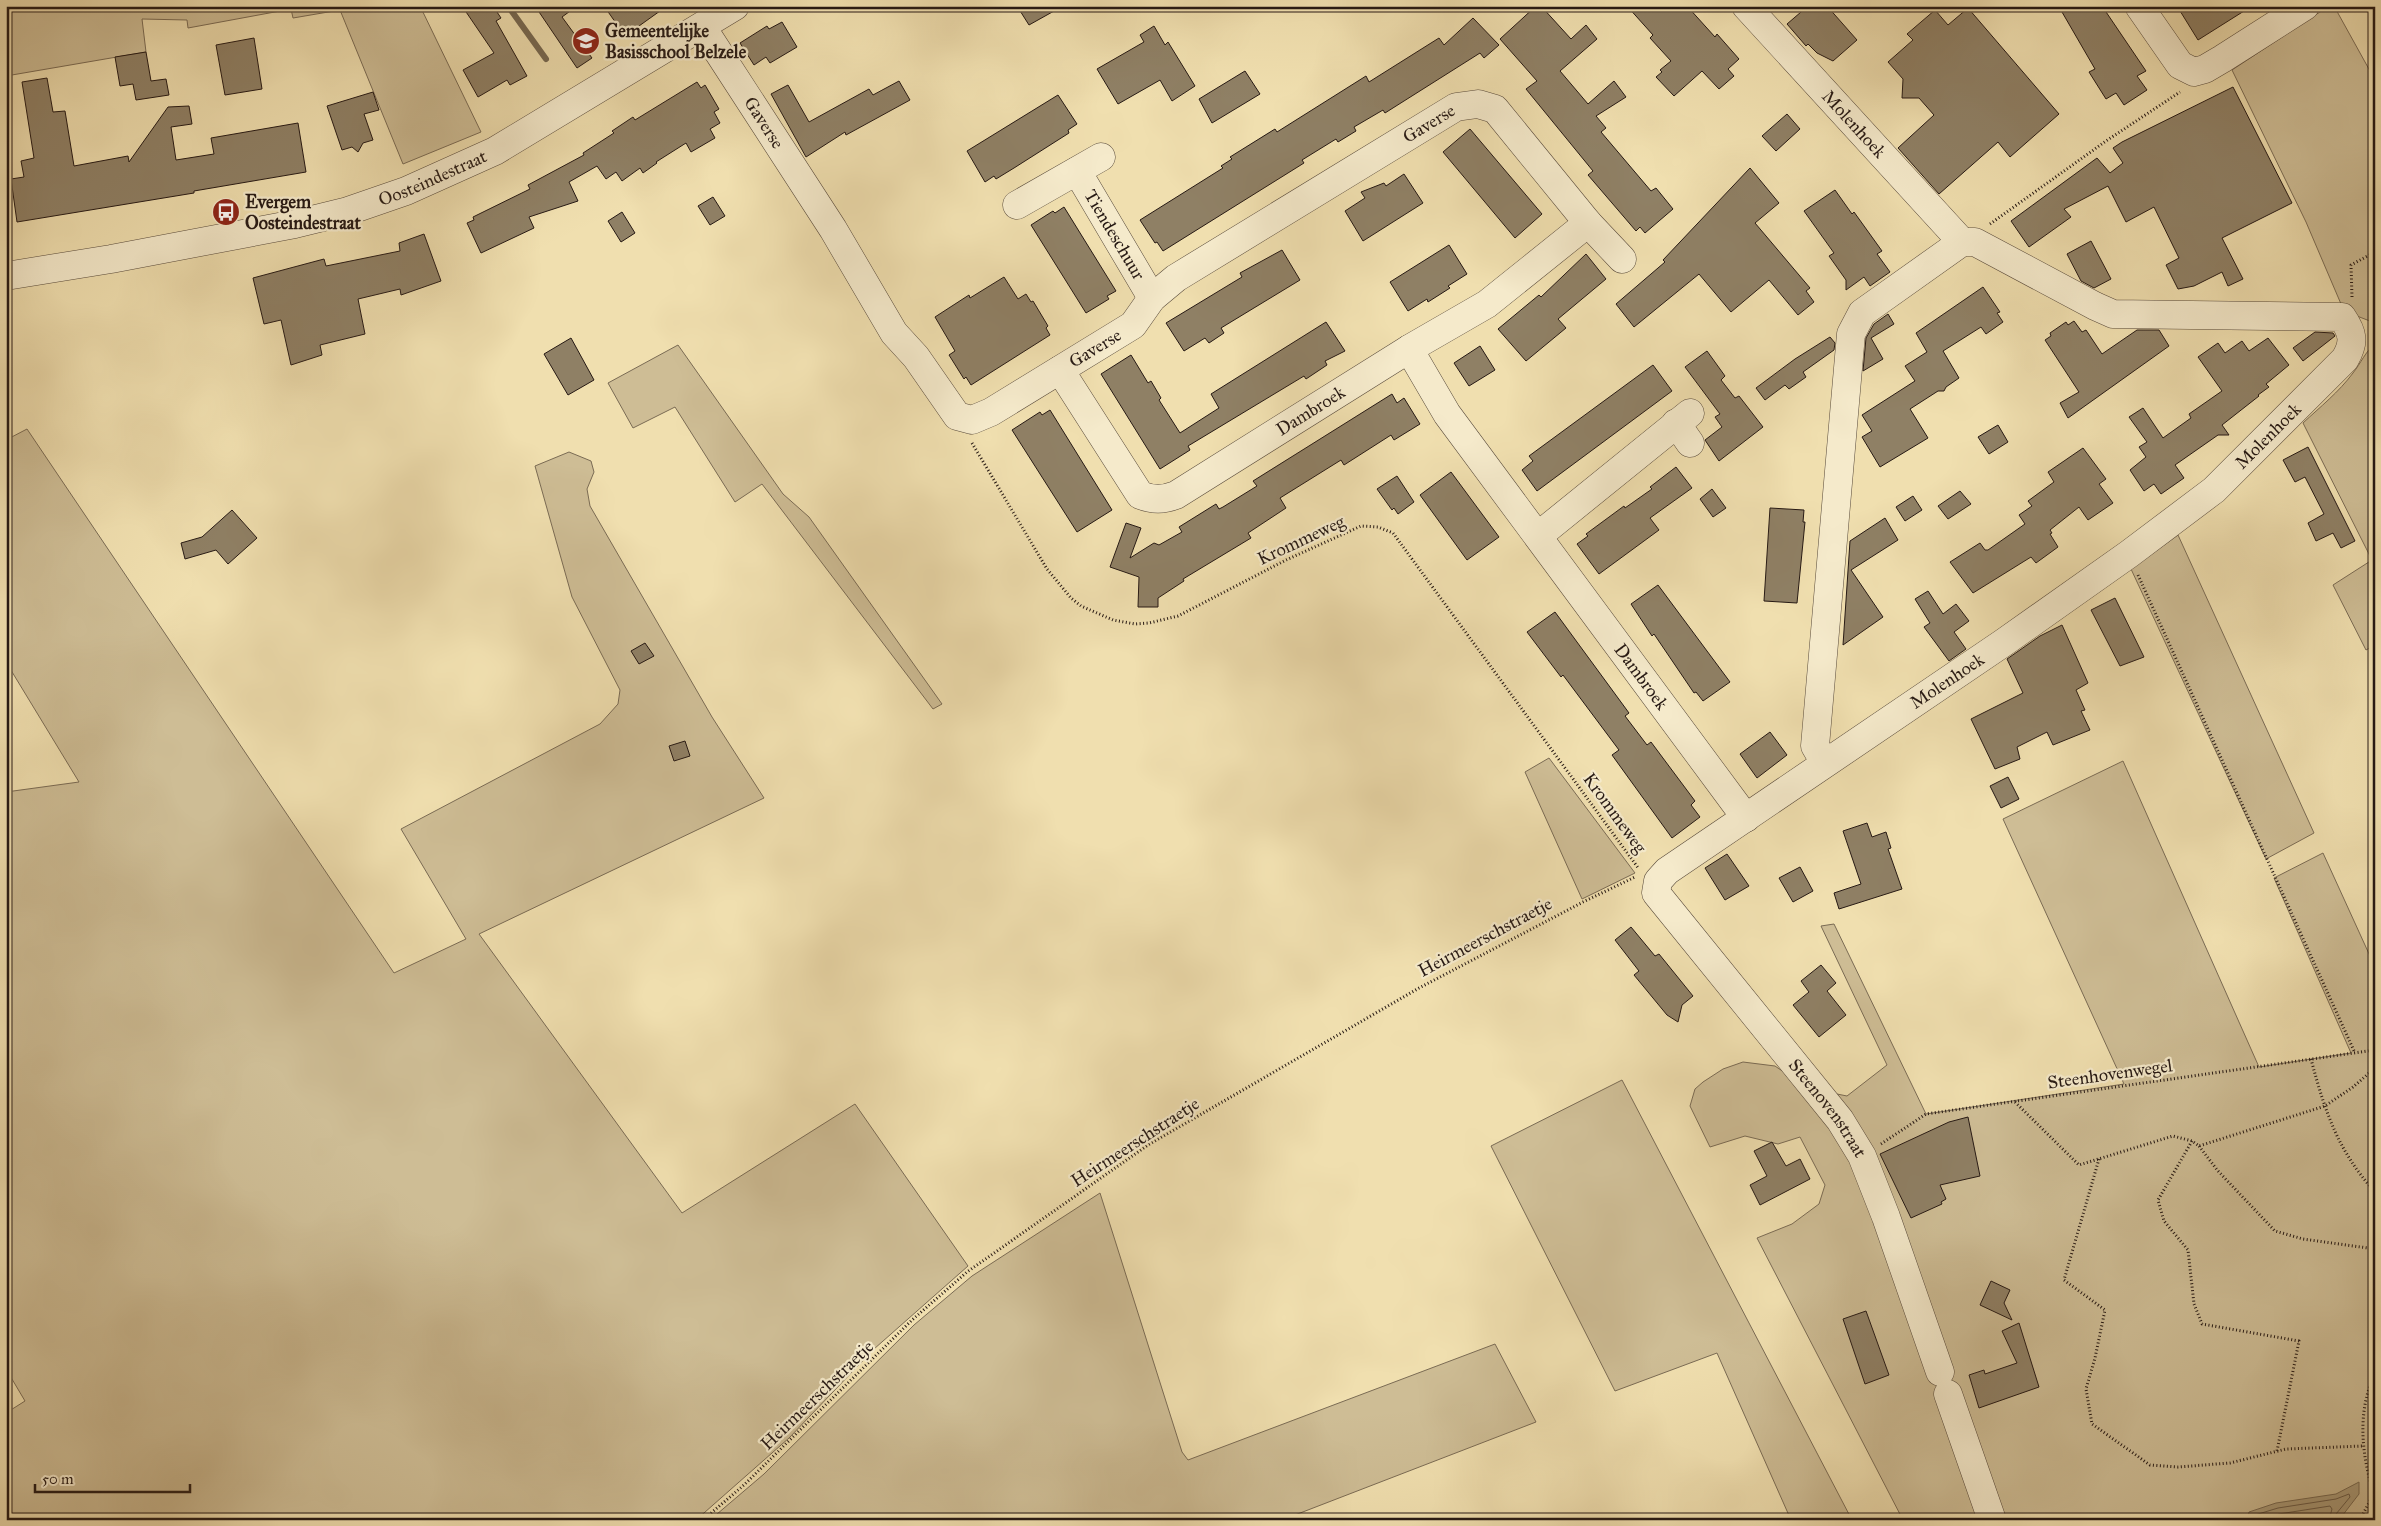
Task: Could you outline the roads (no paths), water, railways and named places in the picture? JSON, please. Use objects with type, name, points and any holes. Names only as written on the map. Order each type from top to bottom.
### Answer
[{"type":"street","name":"Oosteindestraat","points":[[6,276],[111,259],[295,224],[348,210],[406,191],[495,151],[735,6]]},
{"type":"street","name":"Molenhoek","points":[[1650,877],[1667,871],[2004,643],[2214,490],[2335,371],[2352,347],[2352,337],[2342,317],[2314,315],[2113,314],[1975,242],[1962,242],[1746,6]]},
{"type":"street","points":[[2139,6],[2187,68],[2205,69],[2305,6]]},
{"type":"street","name":"Gaverse","points":[[702,27],[833,229],[894,333],[916,356],[957,416],[972,420],[991,412],[1133,325],[1152,298],[1176,278],[1456,107],[1478,104],[1495,109],[1588,223],[1622,259]]},
{"type":"street","name":"Tiendeschuur","points":[[1017,205],[1101,157]]},
{"type":"street","name":"Tiendeschuur","points":[[1077,171],[1152,298]]},
{"type":"street","points":[[1409,349],[1487,304],[1588,223]]},
{"type":"street","points":[[1825,763],[1815,746],[1851,334],[1862,313],[1962,242]]},
{"type":"street","name":"Dambroek","points":[[1060,370],[1140,495],[1151,499],[1164,499],[1176,495],[1409,349],[1447,414],[1746,818]]},
{"type":"street","points":[[1538,536],[1686,426]]},
{"type":"street","name":"Steenovenstraat","points":[[1650,877],[1656,893],[1840,1120],[1862,1156],[1886,1217],[1992,1520]]},
{"type":"water","points":[[2359,1482],[2359,1494],[2339,1520],[2247,1520],[2249,1512],[2276,1503],[2336,1494]]},
{"type":"waterway","points":[[508,6],[546,59]]},
{"type":"place","name":"Gemeentelijke Basisschool Belzele","points":[[586,41]]},
{"type":"place","name":"Evergem Oosteindestraat","points":[[226,212]]}]
